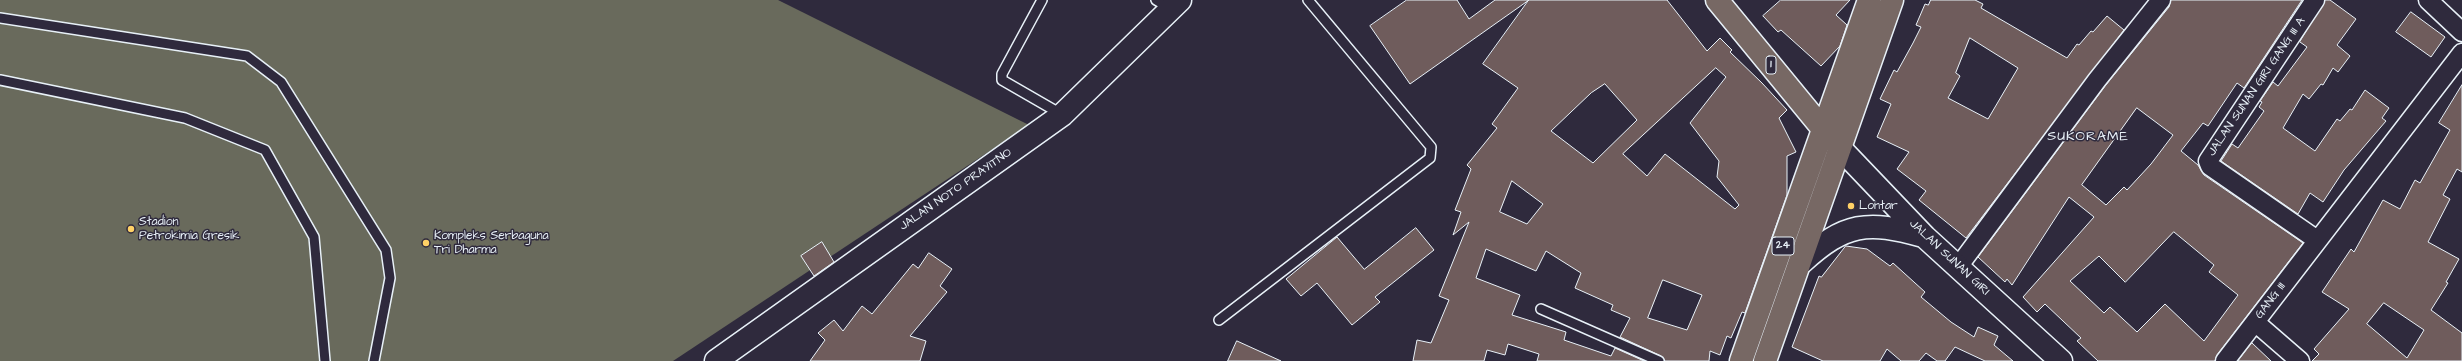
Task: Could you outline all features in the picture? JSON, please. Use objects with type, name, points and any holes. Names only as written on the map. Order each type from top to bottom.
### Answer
[{"type":"highway","name":"1","points":[[1717,0],[1841,150]]},
{"type":"highway","points":[[1824,130],[1869,0]]},
{"type":"highway","points":[[1841,150],[1892,0]]},
{"type":"highway","name":"24","points":[[1741,361],[1824,130]]},
{"type":"highway","name":"24","points":[[1765,361],[1802,262],[1841,150]]},
{"type":"street","points":[[1958,267],[2097,80],[2161,0]]},
{"type":"street","name":"JALAN SUNAN GIRI GANG III A","points":[[2315,0],[2208,161],[2210,166],[2317,240]]},
{"type":"street","points":[[2428,0],[2462,32]]},
{"type":"street","name":"JALAN NOTO PRAYITNO","points":[[716,361],[1062,115],[1169,3]]},
{"type":"street","name":"GANG III","points":[[2225,361],[2462,53]]},
{"type":"street","name":"JALAN SUNAN GIRI","points":[[1841,150],[1925,237],[2061,361]]},
{"type":"street","points":[[1802,262],[1826,240],[1848,230],[1875,226],[1902,230],[1925,237]]},
{"type":"street","points":[[2255,322],[2300,361]]},
{"type":"lane","points":[[1042,0],[1002,74],[1002,80],[1062,115]]},
{"type":"lane","points":[[1219,320],[1430,158],[1431,147],[1308,0]]},
{"type":"lane","points":[[0,18],[246,56],[281,82],[386,250],[390,278],[374,361]]},
{"type":"lane","points":[[0,80],[186,118],[265,150],[314,237],[325,361]]},
{"type":"lane","points":[[1541,309],[1659,361]]},
{"type":"green space","name":"Kompleks Serbaguna Tri Dharma","points":[[0,0],[778,0],[1029,125],[673,361],[0,361]]},
{"type":"building","points":[[1407,0],[1457,0],[1469,19],[1495,0],[1529,0],[1410,84],[1370,26]]},
{"type":"building","points":[[1529,0],[1667,0],[1707,51],[1720,38],[1732,50],[1730,52],[1787,110],[1779,118],[1796,152],[1787,156],[1787,195],[1745,313],[1742,312],[1731,338],[1727,336],[1720,355],[1710,351],[1709,361],[1665,361],[1661,356],[1620,337],[1630,318],[1611,310],[1613,305],[1575,288],[1581,273],[1546,251],[1536,271],[1486,249],[1476,278],[1520,295],[1512,315],[1566,332],[1564,340],[1611,356],[1615,348],[1644,361],[1537,361],[1539,354],[1508,344],[1505,355],[1487,350],[1484,361],[1413,361],[1417,340],[1431,343],[1449,300],[1439,296],[1469,222],[1453,235],[1461,212],[1455,210],[1471,169],[1467,165],[1497,128],[1492,124],[1518,88],[1483,64]],"holes":[[[1716,68],[1726,77],[1690,123],[1719,161],[1717,177],[1739,205],[1735,209],[1665,154],[1647,176],[1623,154]],[[1605,84],[1637,120],[1593,163],[1551,131],[1591,93]],[[1512,181],[1543,204],[1527,224],[1500,212]],[[1663,280],[1702,295],[1687,330],[1648,318]]]},
{"type":"building","points":[[1781,0],[1850,0],[1836,15],[1847,25],[1840,46],[1821,66],[1781,30],[1778,32],[1763,16]]},
{"type":"building","points":[[1931,0],[1975,0],[1983,4],[1981,8],[2067,58],[2077,44],[2079,45],[2091,31],[2093,32],[2107,16],[2124,30],[1966,238],[1919,200],[1926,191],[1897,169],[1909,152],[1877,137],[1891,104],[1880,99],[1894,70],[1897,72],[1913,43],[1921,27],[1916,25],[1925,4],[1928,5]],"holes":[[[1970,38],[2018,68],[1988,119],[1948,98],[1960,76],[1956,73]]]},
{"type":"building","points":[[2171,0],[2302,0],[2244,88],[2237,83],[2208,126],[2203,123],[2181,151],[2198,165],[2204,175],[2303,243],[2217,355],[2215,361],[2098,361],[2077,341],[2081,338],[2045,304],[2037,312],[2023,297],[2094,217],[2069,197],[2012,285],[2007,279],[2005,282],[1978,257],[2105,86],[2169,7]],"holes":[[[2137,108],[2173,135],[2151,164],[2127,190],[2124,187],[2106,205],[2082,185]],[[2174,232],[2214,265],[2209,272],[2238,295],[2204,341],[2165,304],[2137,332],[2110,307],[2104,313],[2070,281],[2099,256],[2125,282]]]},
{"type":"building","points":[[2325,0],[2330,0],[2356,19],[2337,45],[2350,56],[2338,72],[2333,68],[2323,85],[2321,84],[2309,99],[2303,94],[2283,128],[2315,151],[2337,119],[2340,121],[2350,109],[2352,110],[2365,90],[2389,108],[2382,118],[2386,121],[2344,170],[2323,202],[2310,193],[2298,214],[2221,161],[2232,144],[2238,148],[2264,111],[2259,107],[2262,102],[2260,101],[2273,82],[2278,86],[2307,47],[2300,42]]},
{"type":"building","points":[[2411,12],[2445,37],[2431,57],[2396,32]]},
{"type":"building","points":[[2462,85],[2462,172],[2457,169],[2443,195],[2450,199],[2428,242],[2459,259],[2446,282],[2448,283],[2431,310],[2462,333],[2462,361],[2312,361],[2319,354],[2314,349],[2349,309],[2322,292],[2351,249],[2354,252],[2383,200],[2400,209],[2415,180],[2420,183],[2450,130],[2439,123]],"holes":[[[2384,303],[2424,330],[2407,358],[2367,324]]]},
{"type":"building","points":[[1416,228],[1434,250],[1375,297],[1380,302],[1352,325],[1317,283],[1301,296],[1286,279],[1337,237],[1364,269]]},
{"type":"building","points":[[822,242],[834,262],[814,276],[801,256]]},
{"type":"building","points":[[1846,246],[1867,249],[1890,266],[1893,263],[1925,292],[1921,297],[1951,322],[1974,337],[1978,327],[1998,336],[1994,345],[2013,361],[1985,361],[1955,347],[1945,361],[1937,361],[1926,353],[1919,361],[1901,361],[1887,349],[1880,361],[1823,361],[1792,347],[1819,276],[1821,277]]},
{"type":"building","points":[[929,253],[952,269],[940,286],[947,292],[910,336],[926,341],[920,361],[810,361],[825,340],[818,333],[834,320],[843,331],[862,306],[872,314],[913,264],[918,268]]},
{"type":"building","points":[[1237,341],[1281,361],[1228,361]]},
{"type":"building","points":[[2252,343],[2271,361],[2238,361]]},
{"type":"place","name":"Lontar","points":[[1851,206]]},
{"type":"place","name":"Stadion Petrokimia Gresik","points":[[131,229]]},
{"type":"place","name":"Kompleks Serbaguna Tri Dharma","points":[[426,243]]},
{"type":"district","name":"SUKORAME","points":[[2088,137]]}]
